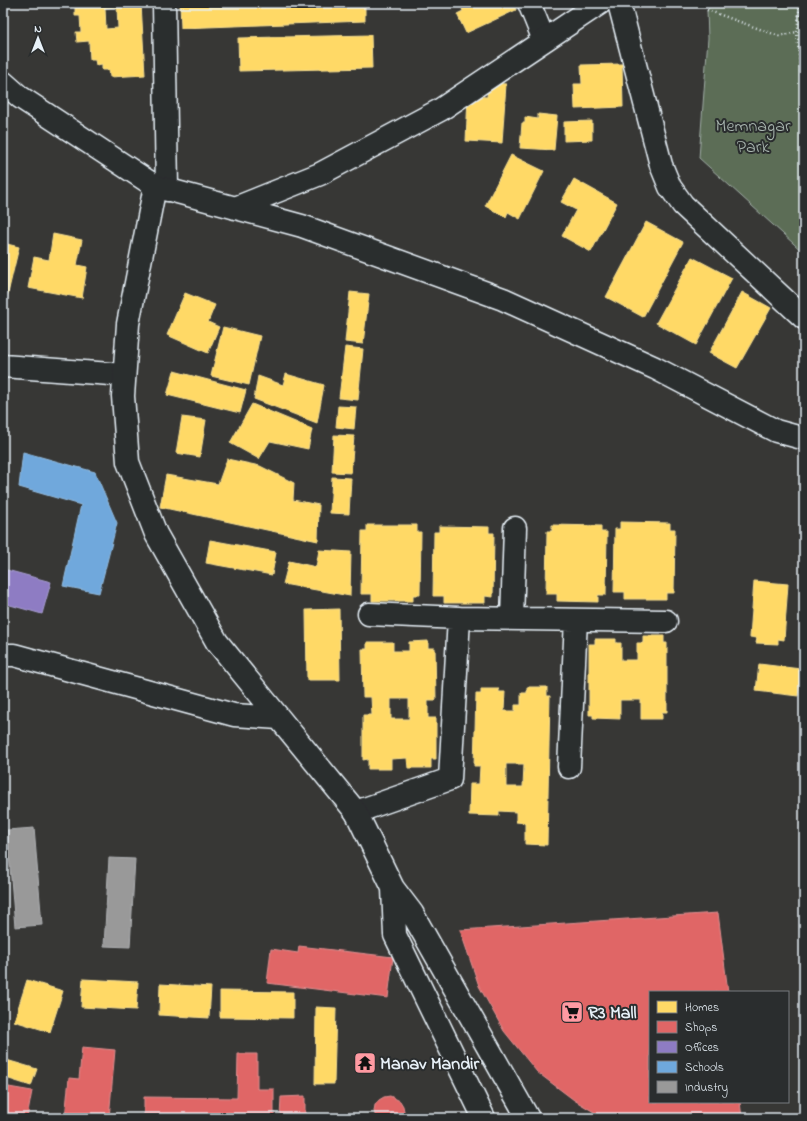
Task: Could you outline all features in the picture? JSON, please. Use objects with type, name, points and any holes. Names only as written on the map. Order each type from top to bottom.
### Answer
[{"type":"street","points":[[164,3],[161,188],[128,324],[123,396],[128,462],[156,534],[217,642],[356,812],[393,888],[412,913],[528,1118]]},
{"type":"street","points":[[530,3],[544,40]]},
{"type":"street","points":[[619,3],[661,165],[670,187],[683,205],[804,318]]},
{"type":"street","points":[[235,208],[320,174],[440,110],[598,4]]},
{"type":"street","points":[[3,82],[20,97],[161,188],[302,226],[503,299],[655,368],[776,431],[804,438]]},
{"type":"street","points":[[3,366],[124,375]]},
{"type":"street","points":[[512,619],[515,528]]},
{"type":"street","points":[[369,614],[459,618],[666,621]]},
{"type":"street","points":[[356,812],[450,779],[459,618]]},
{"type":"street","points":[[569,767],[576,620]]},
{"type":"street","points":[[3,655],[14,655],[234,715],[278,718]]},
{"type":"street","points":[[393,888],[396,935],[484,1118]]},
{"type":"path","points":[[800,3],[797,32],[804,111]]},
{"type":"path","points":[[707,10],[779,36],[797,32]]},
{"type":"green space","name":"Memnagar Park","points":[[714,3],[804,3],[804,253],[699,158],[708,38],[707,10]]},
{"type":"building: Homes","points":[[75,3],[141,3],[145,75],[110,77],[109,70],[102,70],[102,64],[96,65],[95,60],[90,60],[89,41],[77,42],[76,32],[81,32],[80,16],[75,16]],"holes":[[[117,7],[118,28],[106,29],[105,8]]]},
{"type":"building: Homes","points":[[180,3],[365,3],[365,21],[181,28]]},
{"type":"building: Homes","points":[[460,3],[513,3],[516,10],[466,33],[457,14],[463,11]]},
{"type":"building: Homes","points":[[371,35],[372,68],[239,71],[238,38]]},
{"type":"building: Homes","points":[[622,64],[623,107],[575,109],[574,84],[582,84],[581,65]]},
{"type":"building: Homes","points":[[488,83],[506,84],[502,143],[466,141],[468,96],[487,97]]},
{"type":"building: Homes","points":[[538,114],[557,116],[554,150],[520,148],[522,123],[525,123],[525,117],[538,119]]},
{"type":"building: Homes","points":[[592,121],[592,140],[564,141],[564,122]]},
{"type":"building: Homes","points":[[511,155],[544,171],[520,219],[508,212],[506,217],[485,206]]},
{"type":"building: Homes","points":[[574,179],[617,203],[591,252],[562,236],[576,210],[561,202]]},
{"type":"building: Homes","points":[[646,222],[683,242],[643,317],[606,297]]},
{"type":"building: Homes","points":[[53,234],[82,240],[77,265],[87,267],[82,298],[28,288],[34,257],[49,260]]},
{"type":"building: Homes","points":[[3,243],[19,247],[3,314]]},
{"type":"building: Homes","points":[[692,257],[732,278],[696,345],[656,323]]},
{"type":"building: Homes","points":[[350,292],[369,294],[363,344],[345,342]]},
{"type":"building: Homes","points":[[742,292],[771,308],[737,368],[709,353]]},
{"type":"building: Homes","points":[[185,293],[215,305],[208,322],[219,327],[208,353],[167,335]]},
{"type":"building: Homes","points":[[223,327],[260,336],[249,385],[211,376]]},
{"type":"building: Homes","points":[[345,347],[363,349],[358,400],[339,398]]},
{"type":"building: Homes","points":[[174,371],[246,390],[240,413],[167,395]]},
{"type":"building: Homes","points":[[286,374],[324,385],[317,423],[254,399],[258,376],[283,385]]},
{"type":"building: Homes","points":[[252,404],[312,429],[308,449],[270,441],[259,459],[230,443]]},
{"type":"building: Homes","points":[[338,406],[356,407],[354,429],[336,427]]},
{"type":"building: Homes","points":[[182,417],[206,420],[200,457],[176,453]]},
{"type":"building: Homes","points":[[334,435],[354,436],[351,473],[332,472]]},
{"type":"building: Homes","points":[[227,459],[260,466],[294,483],[293,500],[319,505],[318,541],[160,507],[166,475],[218,484]]},
{"type":"building: Homes","points":[[332,477],[351,478],[349,514],[330,513]]},
{"type":"building: Homes","points":[[620,522],[670,523],[670,529],[675,529],[674,593],[666,593],[666,599],[625,599],[625,592],[614,592],[615,529],[620,529]]},
{"type":"building: Homes","points":[[367,525],[417,525],[417,532],[421,532],[420,595],[413,595],[413,601],[372,601],[372,594],[361,594],[362,531],[367,531]]},
{"type":"building: Homes","points":[[552,525],[601,526],[601,532],[607,532],[606,595],[598,595],[598,602],[557,601],[557,594],[546,594],[547,531],[552,531]]},
{"type":"building: Homes","points":[[439,526],[489,527],[489,533],[494,533],[493,597],[485,596],[485,603],[444,603],[444,596],[433,596],[434,532],[439,532]]},
{"type":"building: Homes","points":[[210,540],[276,552],[272,575],[206,563]]},
{"type":"building: Homes","points":[[319,550],[351,552],[350,596],[283,584],[289,561],[316,567]]},
{"type":"building: Homes","points":[[754,581],[788,584],[784,640],[778,639],[778,644],[756,643],[757,638],[750,637]]},
{"type":"building: Homes","points":[[339,609],[340,680],[307,680],[306,610]]},
{"type":"building: Homes","points":[[643,636],[664,636],[664,643],[667,643],[667,712],[662,712],[662,719],[641,719],[641,700],[620,700],[620,719],[593,718],[593,715],[589,715],[589,644],[595,644],[595,639],[616,639],[616,643],[621,643],[621,660],[637,660],[637,643],[643,643]]},
{"type":"building: Homes","points":[[428,641],[428,648],[435,648],[436,700],[428,700],[428,718],[436,718],[436,759],[431,759],[431,768],[408,768],[407,758],[391,759],[391,769],[368,769],[368,759],[363,760],[363,715],[372,715],[371,697],[363,697],[362,649],[367,649],[367,642],[393,642],[393,651],[409,651],[409,642]],"holes":[[[391,699],[409,699],[409,719],[391,719]]]},
{"type":"building: Homes","points":[[759,664],[801,669],[798,696],[756,691]]},
{"type":"building: Homes","points":[[527,687],[547,687],[547,696],[550,696],[547,845],[525,844],[525,823],[516,822],[516,812],[499,811],[499,816],[469,815],[470,784],[479,784],[480,766],[474,766],[476,694],[481,694],[481,689],[499,689],[499,692],[505,692],[504,711],[515,711],[515,705],[521,705],[521,693],[527,693]],"holes":[[[506,764],[524,764],[523,787],[506,787]]]},
{"type":"building: Homes","points":[[83,979],[138,982],[136,1010],[81,1007]]},
{"type":"building: Homes","points":[[27,980],[63,991],[50,1032],[14,1021]]},
{"type":"building: Homes","points":[[160,984],[211,987],[209,1018],[159,1015]]},
{"type":"building: Homes","points":[[220,991],[293,992],[293,1018],[220,1017]]},
{"type":"building: Homes","points":[[316,1007],[336,1008],[334,1084],[315,1084]]},
{"type":"building: Homes","points":[[3,1059],[37,1069],[31,1086],[3,1077]]},
{"type":"building: Shops","name":"R3 Mall","points":[[718,913],[728,991],[649,991],[649,1103],[740,1103],[742,1118],[604,1118],[574,1100],[537,1072],[504,1031],[479,986],[460,930]]},
{"type":"building: Shops","points":[[299,946],[393,957],[388,998],[267,983],[271,949],[298,953]]},
{"type":"building: Shops","points":[[82,1047],[115,1050],[109,1118],[65,1118],[69,1078],[79,1079]]},
{"type":"building: Shops","points":[[238,1054],[257,1054],[257,1089],[274,1089],[274,1118],[144,1118],[144,1097],[237,1098]]},
{"type":"building: Shops","points":[[3,1086],[32,1091],[27,1118],[3,1118]]},
{"type":"building: Shops","points":[[305,1096],[305,1118],[280,1118],[281,1097]]},
{"type":"building: Shops","points":[[390,1096],[400,1101],[404,1111],[403,1117],[376,1118],[374,1111],[375,1105],[384,1097]]},
{"type":"building: Offices","points":[[3,569],[51,582],[42,614],[3,603]]},
{"type":"building: Schools","points":[[23,452],[95,472],[117,523],[99,593],[63,586],[81,505],[19,487]]},
{"type":"building: Industry","points":[[34,828],[42,925],[15,927],[7,830]]},
{"type":"building: Industry","points":[[109,858],[135,859],[130,947],[104,946]]},
{"type":"place","name":"R3 Mall","points":[[572,1012]]},
{"type":"place","name":"Manav Mandir","points":[[365,1063]]}]
